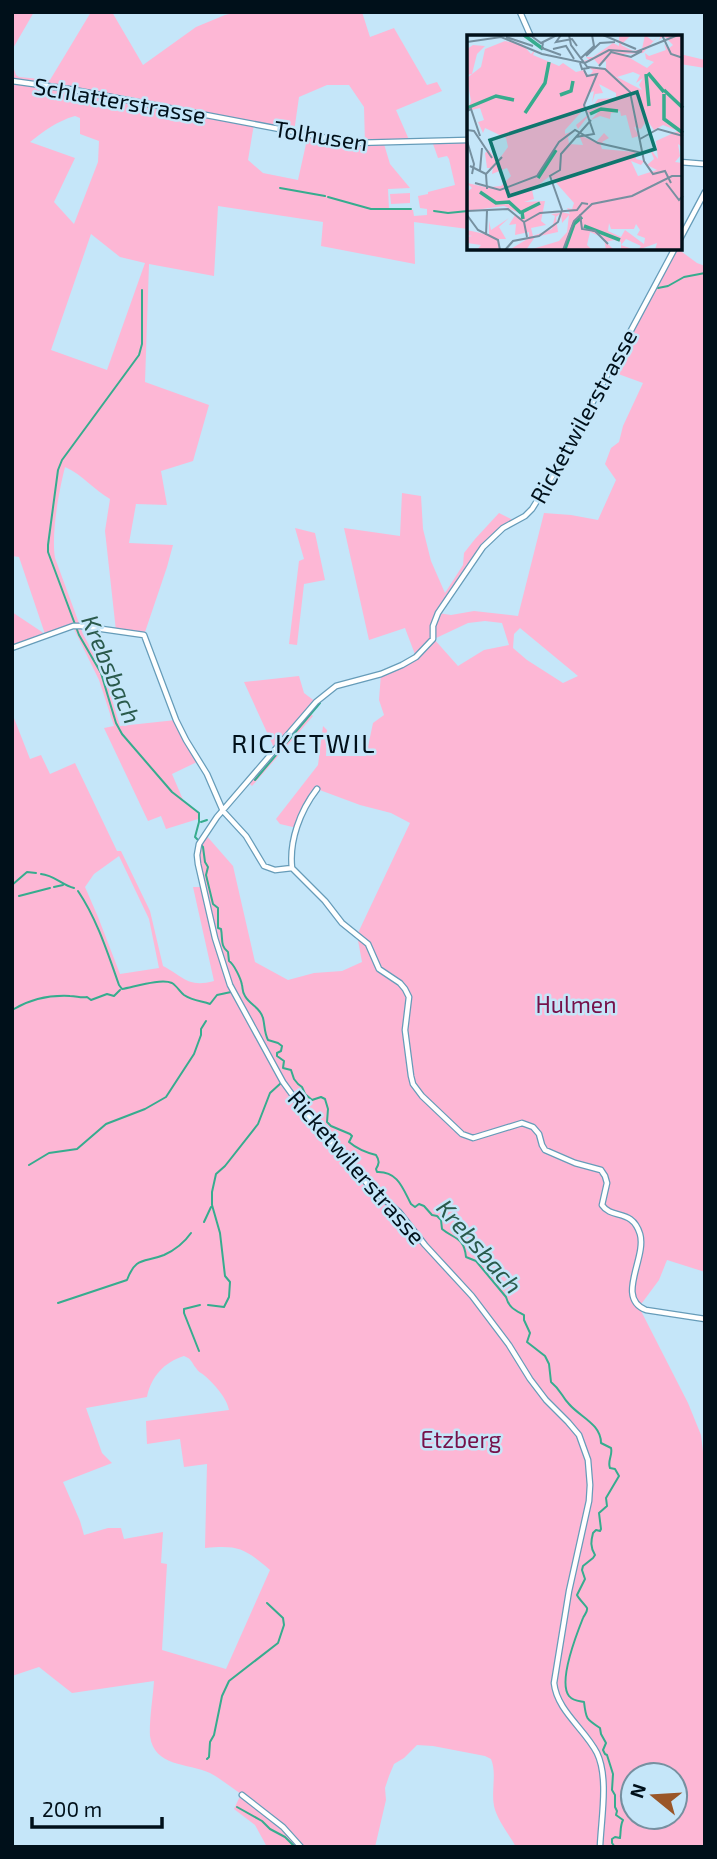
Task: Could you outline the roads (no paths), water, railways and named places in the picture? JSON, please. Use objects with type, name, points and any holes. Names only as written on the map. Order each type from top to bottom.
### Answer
[{"type":"street","points":[[520,12],[530,35]]},
{"type":"street","name":"Schlatterstrasse","points":[[12,81],[228,119]]},
{"type":"street","name":"Tolhusen","points":[[228,119],[356,144],[467,140]]},
{"type":"street","points":[[682,162],[705,164]]},
{"type":"street","points":[[682,235],[705,192]]},
{"type":"street","name":"Ricketwilerstrasse","points":[[600,1847],[603,1787],[601,1764],[597,1753],[559,1702],[554,1683],[569,1591],[589,1501],[588,1460],[579,1435],[538,1390],[509,1345],[472,1296],[399,1212],[371,1188],[283,1082],[230,985],[215,938],[197,855],[199,844],[223,811],[325,694],[340,684],[394,669],[426,648],[433,639],[433,626],[438,613],[483,547],[503,528],[532,509],[558,467],[674,250]]},
{"type":"street","points":[[12,648],[73,626],[144,635],[176,720],[207,774],[223,811],[246,836],[264,866],[275,870],[292,868]]},
{"type":"street","points":[[317,789],[297,828],[291,850],[292,868],[325,901],[342,923],[368,944],[379,968],[405,989],[409,997],[405,1030],[413,1084],[462,1134],[473,1138],[481,1137],[522,1123],[533,1127],[545,1150],[575,1163],[601,1170],[607,1183],[602,1205],[605,1210],[633,1221],[642,1244],[632,1290],[633,1300],[638,1307],[646,1310],[705,1319]]},
{"type":"street","points":[[242,1795],[283,1827],[301,1847]]},
{"type":"waterway","points":[[280,188],[325,196]]},
{"type":"waterway","points":[[328,197],[371,209],[411,209]]},
{"type":"waterway","points":[[434,211],[467,211]]},
{"type":"waterway","points":[[658,288],[684,277],[705,273]]},
{"type":"waterway","name":"Krebsbach","points":[[142,290],[142,344],[139,355],[62,460],[58,470],[48,552],[79,635],[101,673],[116,723],[122,734],[172,792],[199,813],[195,837],[198,840]]},
{"type":"waterway","points":[[255,780],[320,703]]},
{"type":"waterway","points":[[201,822],[207,820]]},
{"type":"waterway","name":"Krebsbach","points":[[201,845],[208,867],[206,875],[213,904],[218,908],[218,928],[221,929],[223,945],[239,976],[244,995],[262,1014],[268,1040],[282,1046],[277,1056],[284,1061],[283,1068],[291,1070],[294,1079],[312,1100],[321,1097],[325,1099],[328,1109],[327,1122],[331,1126],[350,1134],[352,1136],[349,1142],[352,1144],[376,1155],[379,1161],[377,1172],[384,1172],[395,1178],[411,1204],[415,1207],[419,1204],[424,1206],[441,1220],[442,1229],[461,1242],[466,1257],[476,1261],[511,1306],[524,1315],[530,1333],[527,1342],[545,1356],[551,1382],[569,1404],[594,1426],[601,1443],[611,1448],[610,1468],[615,1469],[619,1476],[606,1498],[607,1506],[599,1513],[601,1529],[593,1533],[591,1541],[595,1555],[582,1570],[585,1579],[577,1595],[587,1609],[573,1646],[567,1669],[566,1689],[574,1700],[584,1702],[587,1718],[600,1728],[606,1743],[603,1750],[613,1774],[612,1790],[615,1795],[616,1815],[623,1820],[620,1838],[612,1839],[615,1847]]},
{"type":"waterway","points":[[12,885],[27,872],[36,873]]},
{"type":"waterway","points":[[41,874],[74,888]]},
{"type":"waterway","points":[[54,887],[63,885]]},
{"type":"waterway","points":[[19,896],[50,888]]},
{"type":"waterway","points":[[78,891],[96,925],[122,989],[167,982],[174,984],[187,997],[210,1004],[217,995],[231,992]]},
{"type":"waterway","points":[[14,1009],[48,997],[87,997],[91,1000],[107,994],[114,996],[120,990]]},
{"type":"waterway","points":[[29,1165],[49,1153],[77,1149],[106,1124],[145,1109],[166,1097],[194,1054],[206,1021]]},
{"type":"waterway","points":[[208,1305],[224,1307],[229,1297],[230,1282],[225,1276],[220,1233],[212,1205],[216,1174],[258,1124],[270,1093],[281,1083]]},
{"type":"waterway","points":[[204,1222],[211,1207]]},
{"type":"waterway","points":[[58,1303],[127,1280],[130,1272],[141,1261],[172,1251],[191,1233]]},
{"type":"waterway","points":[[199,1351],[184,1309],[200,1305]]},
{"type":"waterway","points":[[207,1759],[222,1696],[229,1681],[278,1643],[284,1625],[283,1618],[267,1603]]},
{"type":"waterway","points":[[237,1807],[262,1821],[295,1847]]},
{"type":"district","name":"RICKETWIL","points":[[304,742]]},
{"type":"park label","name":"Hulmen","points":[[576,1004]]},
{"type":"park label","name":"Etzberg","points":[[461,1439]]}]
